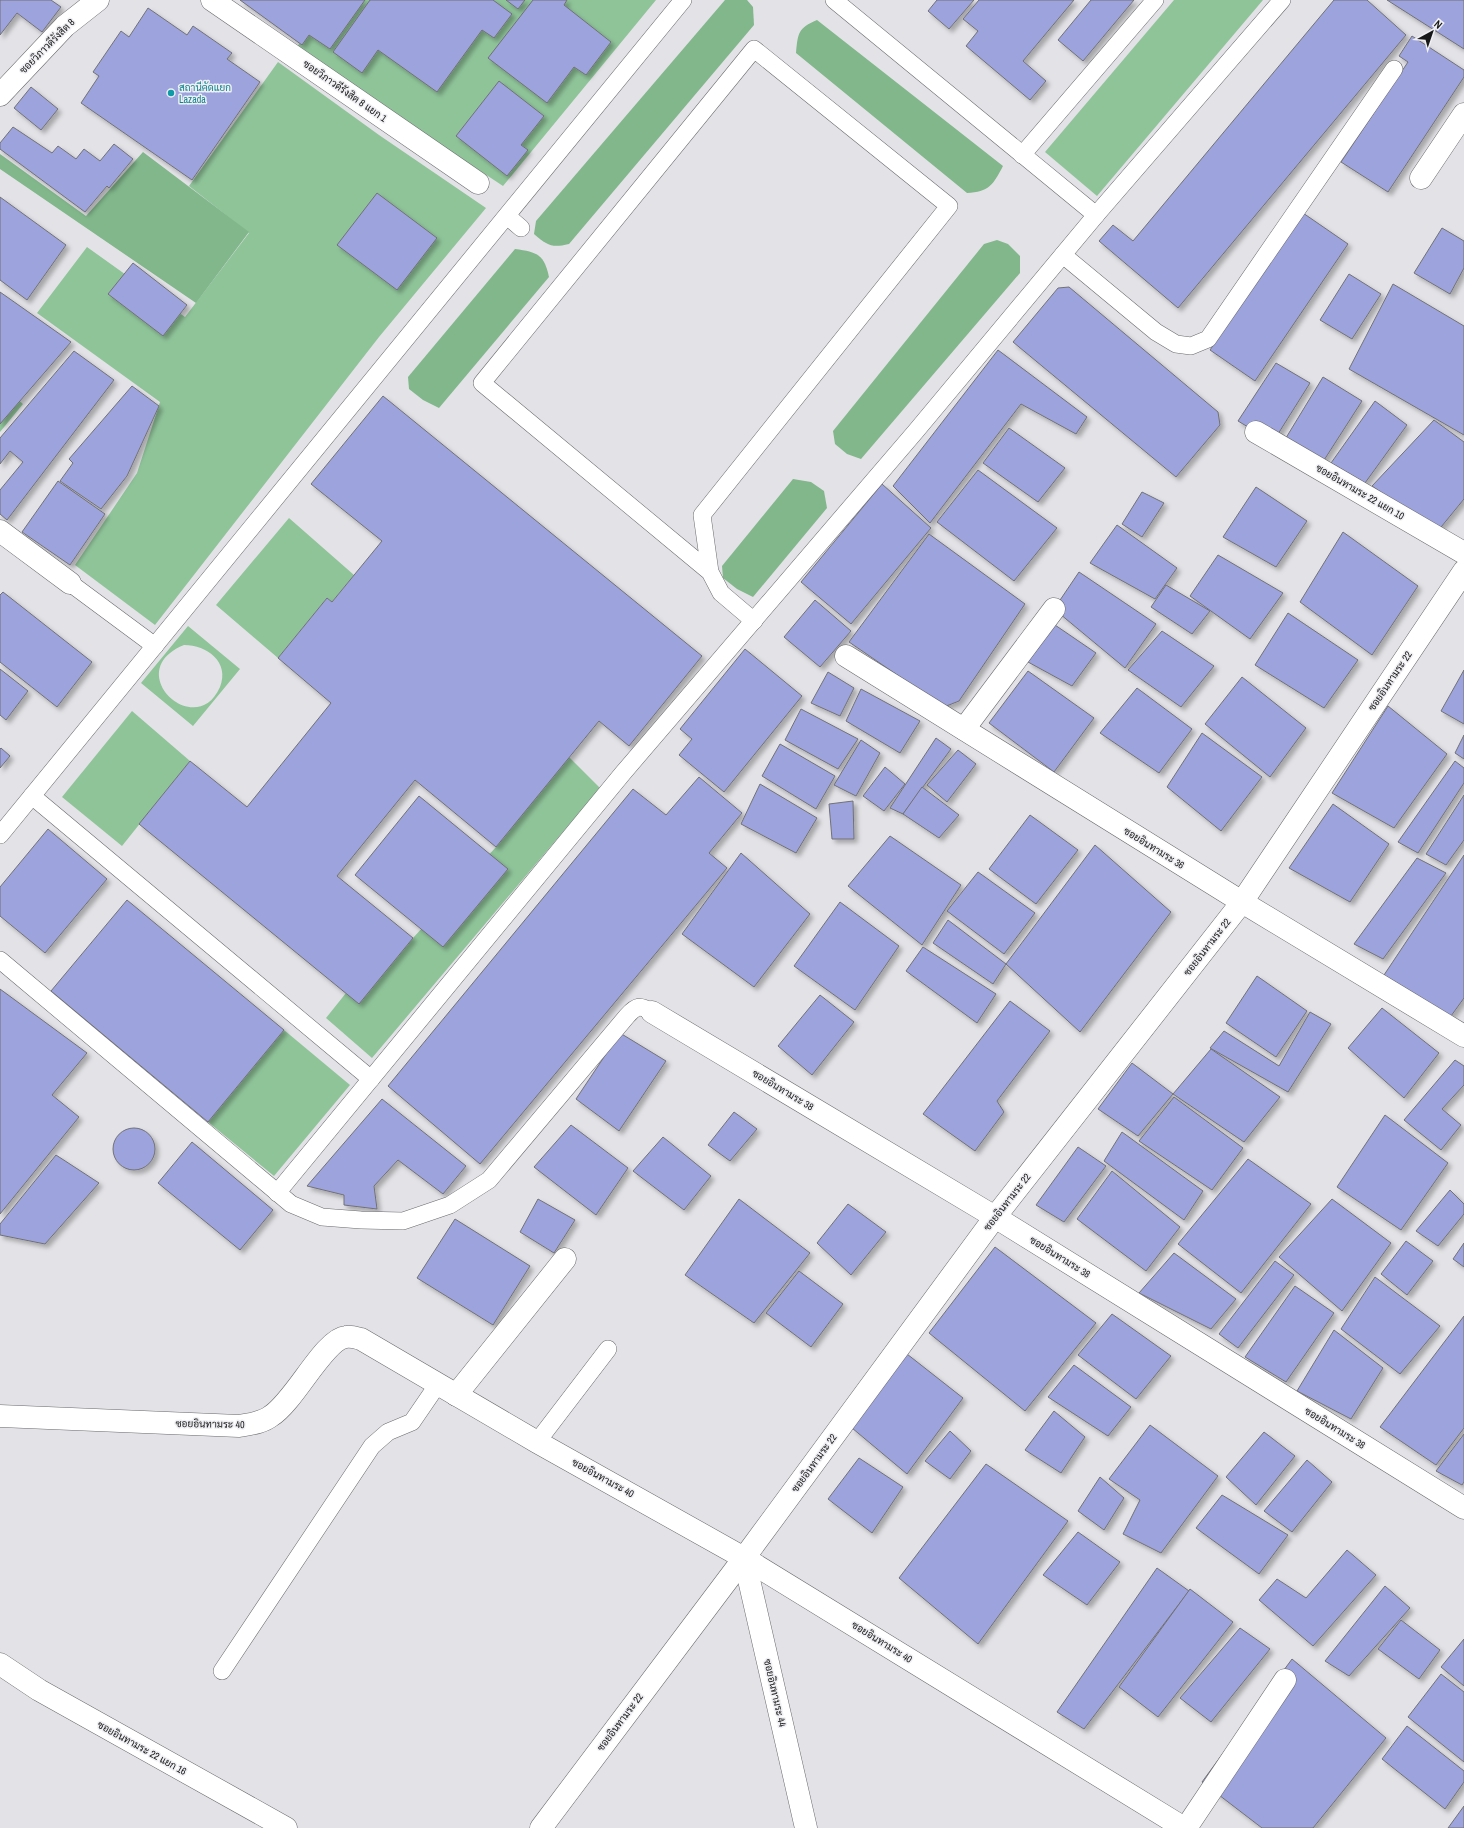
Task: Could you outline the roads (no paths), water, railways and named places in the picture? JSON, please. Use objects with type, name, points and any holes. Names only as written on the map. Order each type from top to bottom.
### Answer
[{"type":"street","name":"ซอยวิภาวดีรังสิต 8","points":[[1,93],[65,26],[98,0]]},
{"type":"street","name":"ซอยวิภาวดีรังสิต 8 แยก 1","points":[[212,0],[478,183]]},
{"type":"street","points":[[1421,178],[1464,114]]},
{"type":"street","name":"ซอยอินทามระ 22 แยก 10","points":[[1256,432],[1464,553]]},
{"type":"street","points":[[0,531],[70,583]]},
{"type":"street","name":"ซอยอินทามระ 22","points":[[541,1828],[744,1558],[995,1217],[1242,902],[1464,571]]},
{"type":"street","points":[[964,730],[1054,609]]},
{"type":"street","name":"ซอยอินทามระ 36","points":[[846,656],[1242,902],[1464,1036]]},
{"type":"street","name":"ซอยอินทามระ 38","points":[[652,1012],[995,1217],[1464,1508]]},
{"type":"street","points":[[447,1389],[565,1259]]},
{"type":"street","name":"ซอยอินทามระ 40","points":[[0,1416],[239,1426],[258,1423],[271,1417],[287,1403],[326,1350],[336,1340],[346,1337],[361,1339],[537,1442],[744,1558],[1185,1828]]},
{"type":"street","name":"ซอยอินทามระ 44","points":[[744,1558],[806,1828]]},
{"type":"street","name":"ซอยอินทามระ 22 แยก 16","points":[[0,1664],[39,1690],[286,1828]]},
{"type":"street","points":[[1185,1828],[1285,1680]]},
{"type":"lane","points":[[0,835],[683,0]]},
{"type":"lane","points":[[834,0],[1096,215]]},
{"type":"lane","points":[[1022,155],[1155,0]]},
{"type":"lane","points":[[278,1193],[618,779],[916,431],[1096,215],[1282,0]]},
{"type":"lane","points":[[710,572],[482,383],[754,49],[950,206],[702,516],[710,572],[721,593],[754,621]]},
{"type":"lane","points":[[1063,256],[1156,332],[1176,344],[1191,346],[1208,339],[1394,69]]},
{"type":"lane","points":[[507,216],[521,228]]},
{"type":"lane","points":[[70,583],[155,646]]},
{"type":"lane","points":[[32,796],[371,1079]]},
{"type":"lane","points":[[0,960],[291,1204],[322,1217],[403,1221],[450,1205],[489,1180],[635,1007],[641,1006],[652,1012]]},
{"type":"lane","points":[[537,1442],[608,1349]]},
{"type":"lane","points":[[222,1671],[372,1446],[388,1432],[412,1422],[447,1389]]},
{"type":"place","name":"สถานีคัดแยก Lazada","points":[[171,93]]}]
